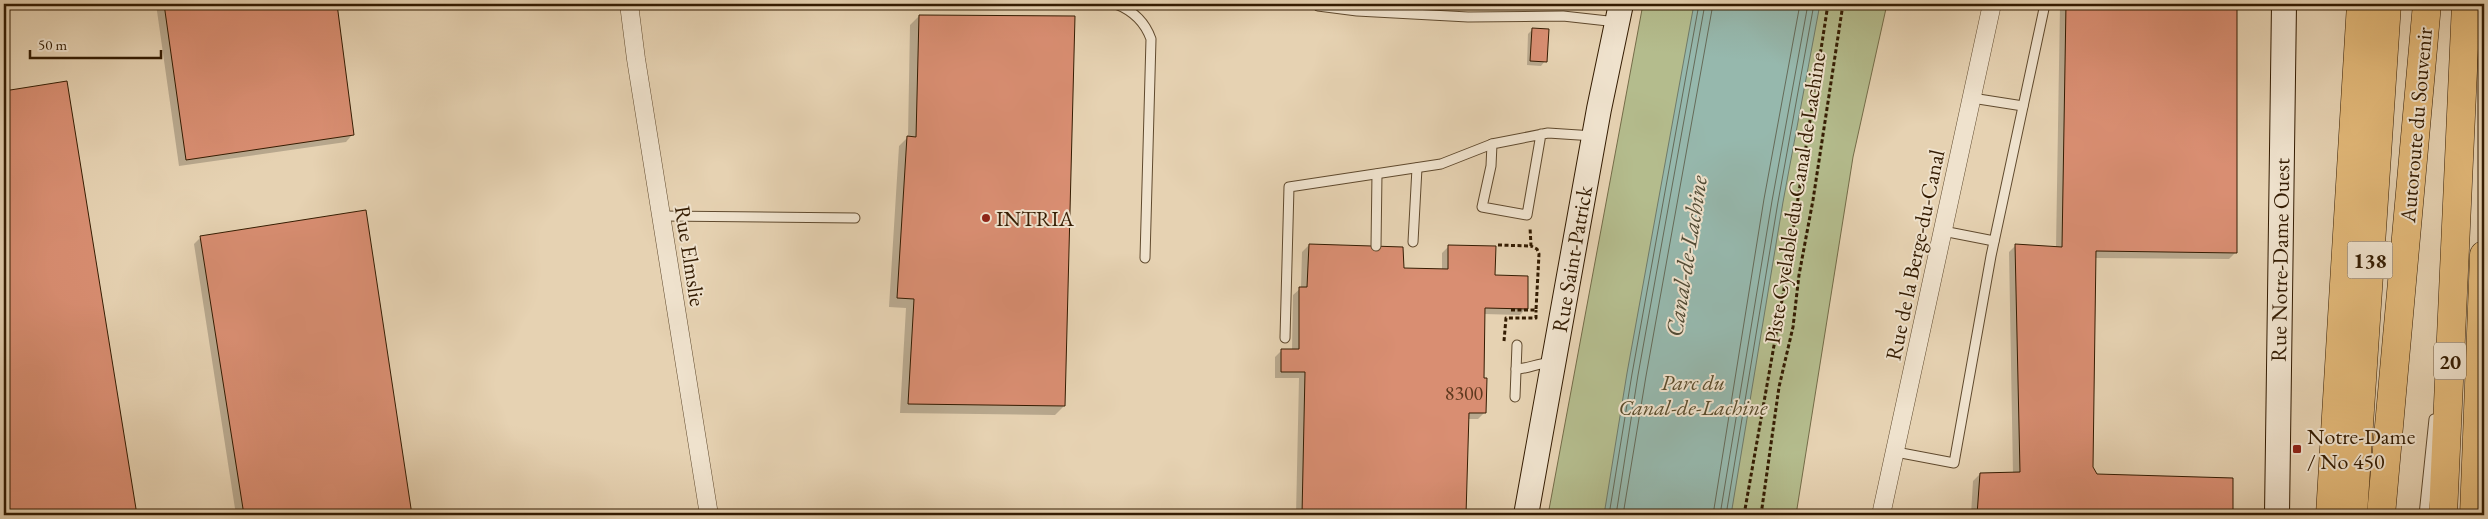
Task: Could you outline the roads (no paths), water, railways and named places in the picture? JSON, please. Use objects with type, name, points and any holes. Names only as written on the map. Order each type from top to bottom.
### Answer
[{"type":"highway","points":[[2330,515],[2361,4]]},
{"type":"highway","name":"138","points":[[2353,515],[2386,4]]},
{"type":"highway","name":"Autoroute du Souvenir","points":[[2381,515],[2427,4]]},
{"type":"highway","name":"Autoroute du Souvenir","points":[[2443,515],[2466,4]]},
{"type":"highway","points":[[2474,515],[2484,255]]},
{"type":"highway","points":[[2477,465],[2484,427]]},
{"type":"main road","name":"Rue Notre-Dame Ouest","points":[[2277,515],[2284,4]]},
{"type":"main road","name":"Rue Saint-Patrick","points":[[1526,515],[1619,13]]},
{"type":"street","name":"Rue Elmslie","points":[[629,4],[636,59],[709,515]]},
{"type":"street","name":"Rue de la Berge-du-Canal","points":[[1881,515],[1992,4]]},
{"type":"lane","points":[[1116,4],[1127,8],[1138,16],[1148,29],[1151,39],[1144,258]]},
{"type":"lane","points":[[1896,452],[1954,463],[1994,241],[2045,4]]},
{"type":"lane","points":[[1318,6],[1357,11],[1468,17],[1563,16],[1619,13]]},
{"type":"lane","points":[[1972,98],[2023,106]]},
{"type":"lane","points":[[1285,338],[1289,187],[1442,164],[1492,144],[1541,134],[1555,132],[1595,136]]},
{"type":"lane","points":[[1492,144],[1491,166],[1482,207],[1527,215],[1541,134]]},
{"type":"lane","points":[[1413,242],[1417,168]]},
{"type":"lane","points":[[1376,246],[1377,174]]},
{"type":"lane","points":[[2440,361],[2456,207]]},
{"type":"lane","points":[[661,216],[855,218]]},
{"type":"lane","points":[[1944,231],[1994,241]]},
{"type":"lane","points":[[1515,397],[1517,345]]},
{"type":"lane","points":[[1516,369],[1529,368],[1542,363],[1554,363]]},
{"type":"lane","points":[[2424,515],[2435,409]]},
{"type":"water","name":"Canal-de-Lachine","points":[[1694,4],[1820,4],[1783,202],[1731,515],[1604,515],[1627,373]]},
{"type":"place","name":"INTRIA","points":[[986,218]]},
{"type":"place","name":"Notre-Dame / No 450","points":[[2297,449]]},
{"type":"park label","name":"Parc du Canal-de-Lachine","points":[[1693,395]]}]
